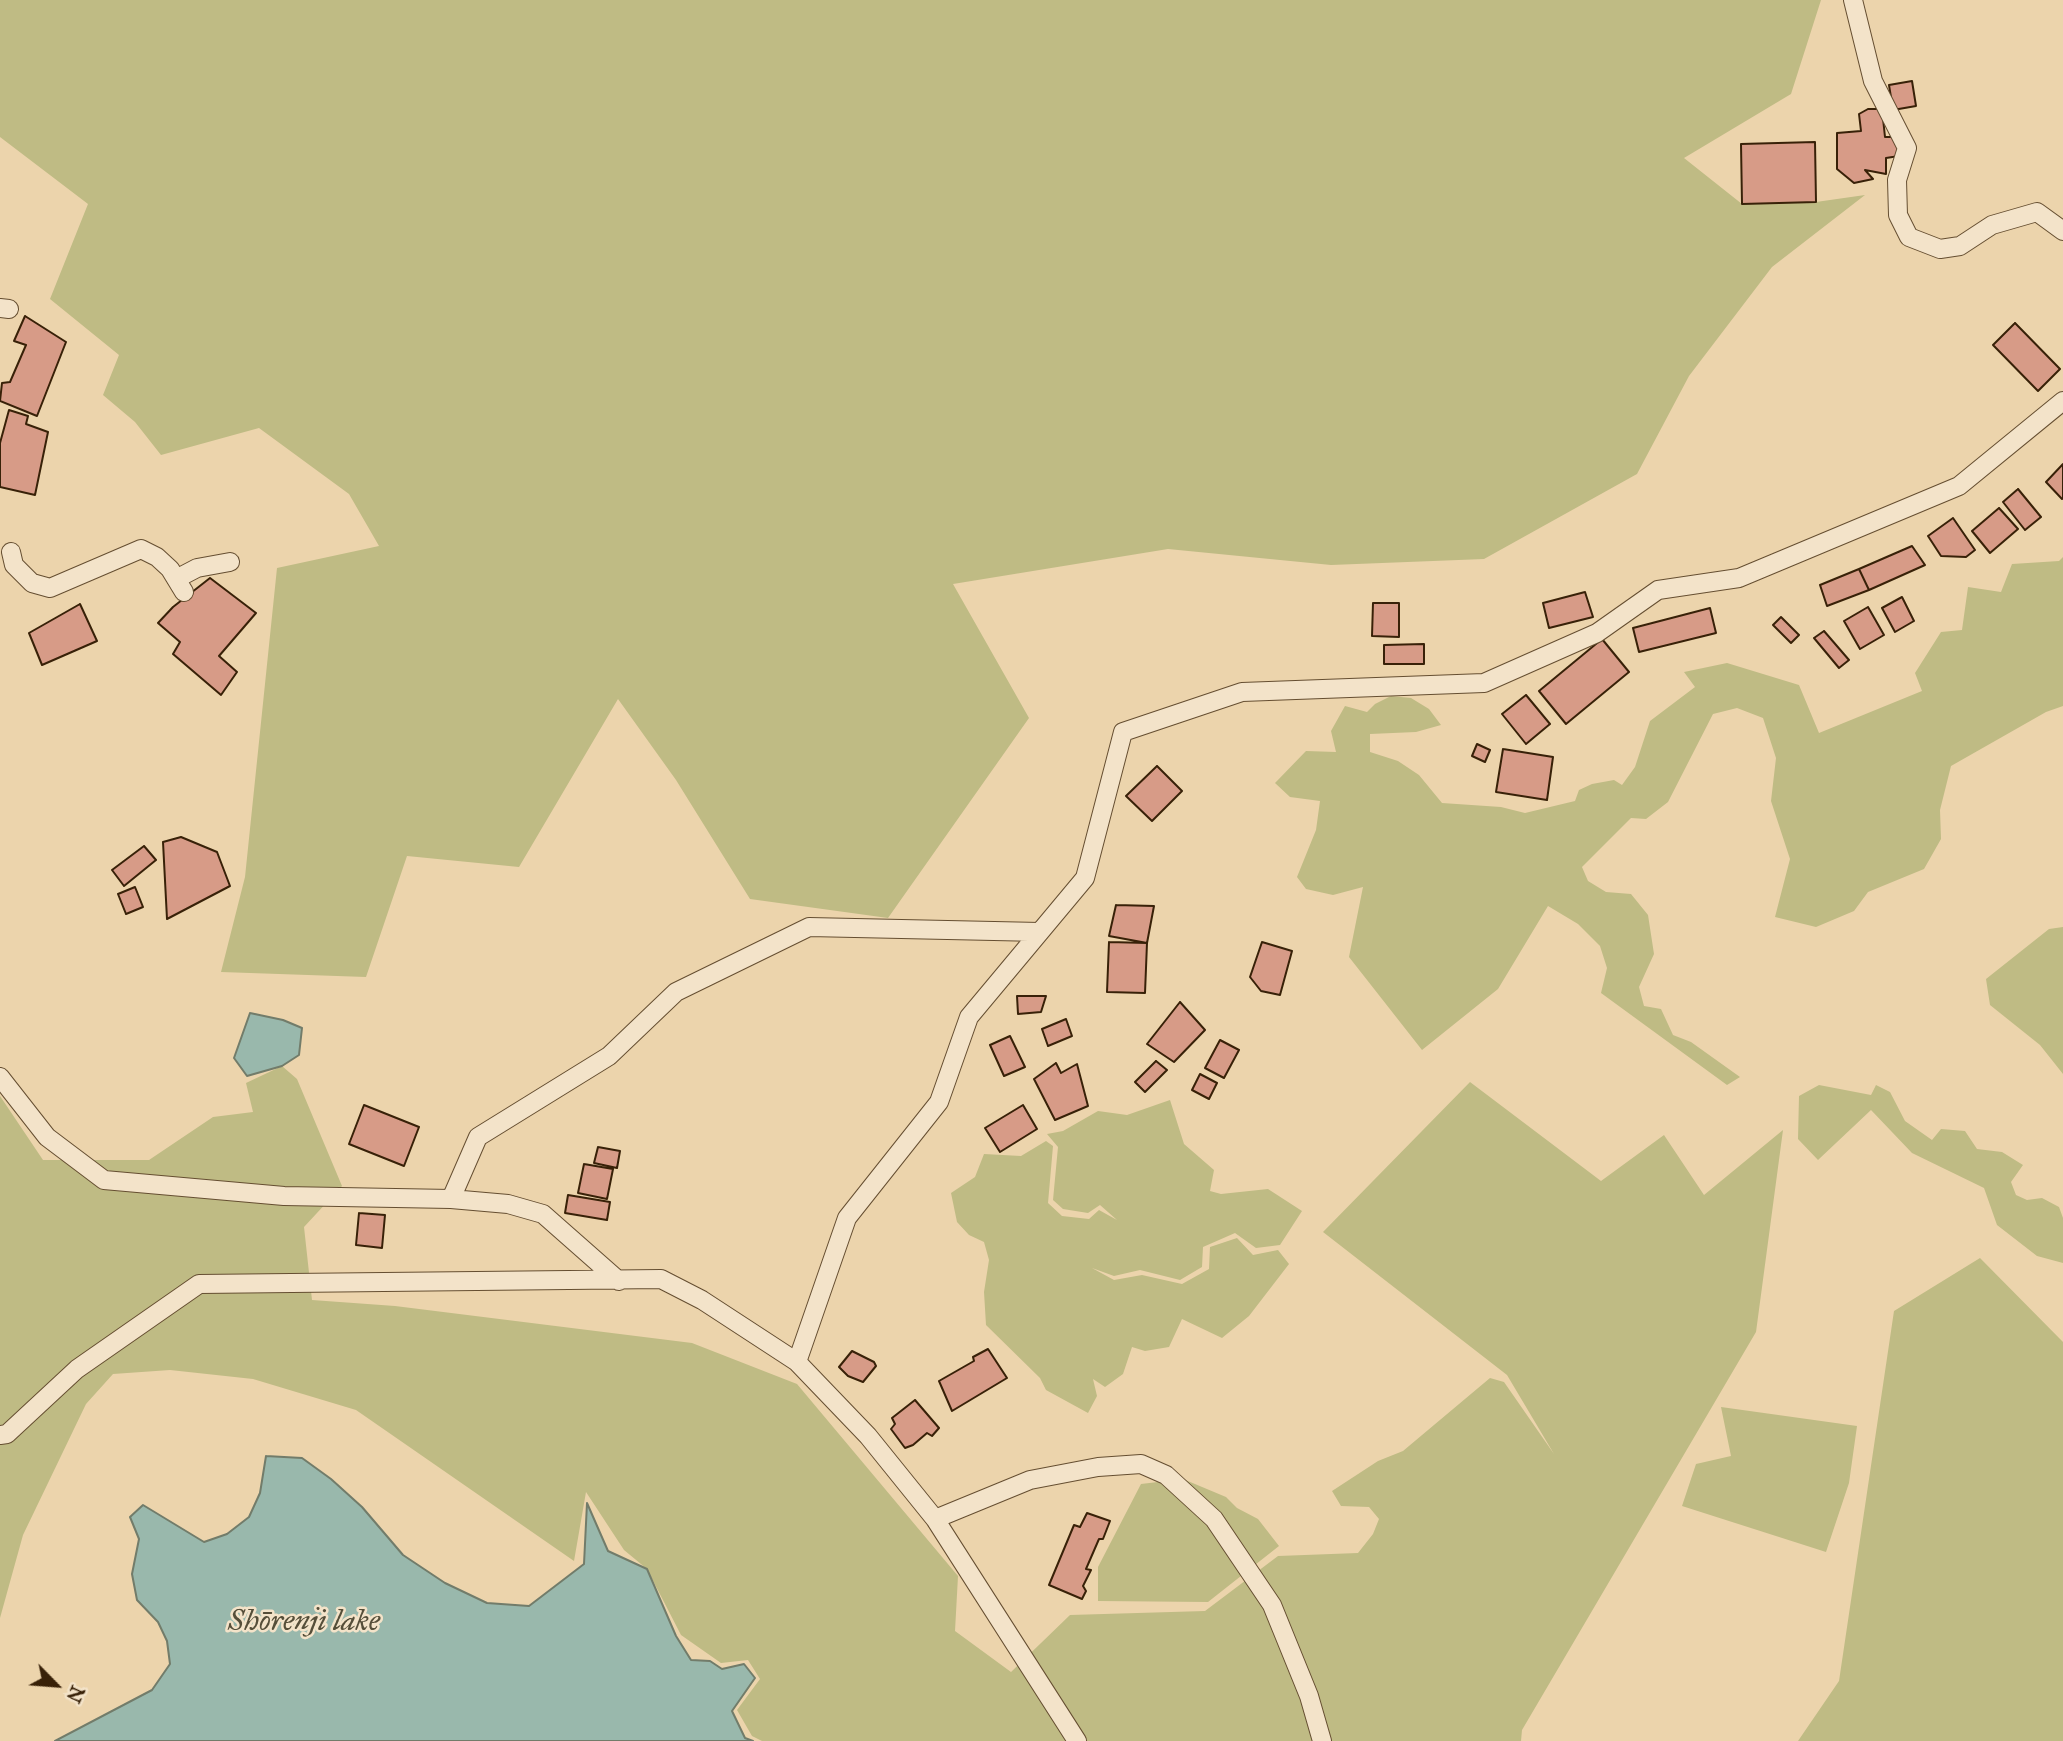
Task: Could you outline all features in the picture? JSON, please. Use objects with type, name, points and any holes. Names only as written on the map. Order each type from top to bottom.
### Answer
[{"type":"street","points":[[1853,0],[1873,81],[1907,148],[1897,180],[1898,215],[1909,237],[1940,248],[1960,246],[1992,225],[2037,212],[2063,231]]},
{"type":"street","points":[[797,1362],[847,1218],[939,1102],[969,1017],[1085,878],[1123,732],[1242,692],[1483,683],[1597,634],[1658,590],[1739,578],[1959,486],[2063,401]]},
{"type":"street","points":[[12,548],[14,565],[32,583],[50,588],[141,549],[157,557],[170,569],[180,586],[197,568],[230,562]]},
{"type":"street","points":[[451,1199],[478,1137],[609,1056],[676,992],[809,927],[1040,932]]},
{"type":"street","points":[[0,1077],[47,1137],[104,1180],[284,1196],[451,1199],[508,1204],[542,1214],[619,1281]]},
{"type":"street","points":[[0,1436],[7,1434],[77,1369],[199,1284],[661,1279],[702,1300],[797,1362],[868,1436],[935,1519],[1077,1741]]},
{"type":"street","points":[[935,1519],[1030,1480],[1071,1472],[1141,1464],[1166,1475],[1214,1519],[1272,1605],[1309,1696],[1322,1741]]},
{"type":"shaded area","points":[[0,0],[1821,0],[1791,94],[1684,158],[1742,204],[1816,202],[1865,195],[1772,267],[1689,376],[1637,474],[1484,559],[1331,565],[1168,549],[953,584],[1029,718],[888,918],[750,899],[676,780],[618,699],[519,867],[407,856],[366,977],[221,972],[245,877],[277,568],[379,546],[349,494],[259,428],[161,455],[135,422],[103,395],[119,355],[50,299],[88,204],[0,137]]},
{"type":"shaded area","points":[[2063,557],[2063,706],[2046,712],[1951,766],[1940,810],[1941,839],[1924,869],[1868,892],[1854,911],[1816,927],[1775,917],[1790,859],[1771,801],[1776,758],[1763,718],[1737,708],[1713,714],[1668,802],[1646,819],[1631,818],[1582,867],[1588,881],[1606,892],[1631,894],[1648,915],[1654,954],[1639,987],[1644,1006],[1661,1009],[1673,1035],[1691,1042],[1740,1077],[1727,1085],[1601,993],[1607,968],[1600,946],[1578,924],[1548,906],[1498,989],[1422,1050],[1349,957],[1363,887],[1333,895],[1306,889],[1297,877],[1316,830],[1320,801],[1290,797],[1275,783],[1306,751],[1336,752],[1331,731],[1345,706],[1367,712],[1375,704],[1391,696],[1411,698],[1429,709],[1441,725],[1416,732],[1370,734],[1370,752],[1398,761],[1419,775],[1442,803],[1501,807],[1525,813],[1575,801],[1579,790],[1592,784],[1614,780],[1622,785],[1635,767],[1650,721],[1695,687],[1684,672],[1727,663],[1799,685],[1819,733],[1922,691],[1915,673],[1941,632],[1962,630],[1968,587],[2001,592],[2012,564],[2059,561]]},
{"type":"shaded area","points":[[2063,927],[2063,1074],[2040,1045],[1990,1005],[1986,979],[2049,929]]},
{"type":"shaded area","points":[[282,1066],[297,1079],[342,1186],[304,1227],[312,1300],[395,1306],[692,1343],[797,1384],[958,1576],[955,1631],[1011,1672],[1070,1615],[1205,1611],[1278,1556],[1358,1553],[1373,1534],[1379,1519],[1369,1507],[1341,1506],[1332,1491],[1378,1461],[1403,1451],[1490,1378],[1504,1382],[1554,1454],[1507,1375],[1323,1232],[1470,1082],[1601,1181],[1664,1135],[1704,1195],[1783,1130],[1756,1332],[1522,1730],[1521,1741],[762,1741],[752,1736],[737,1710],[760,1679],[748,1660],[721,1663],[681,1635],[647,1569],[624,1550],[586,1492],[574,1561],[356,1410],[253,1379],[170,1370],[113,1374],[86,1404],[23,1535],[0,1618],[0,1096],[43,1160],[149,1160],[213,1117],[253,1112],[246,1083]]},
{"type":"shaded area","points":[[1819,1085],[1871,1095],[1876,1085],[1890,1092],[1905,1121],[1932,1140],[1941,1129],[1965,1131],[1977,1149],[2002,1152],[2023,1165],[2011,1182],[2016,1195],[2027,1200],[2042,1198],[2059,1207],[2063,1218],[2063,1263],[2037,1256],[1997,1225],[1984,1188],[1912,1153],[1871,1110],[1818,1160],[1798,1139],[1799,1096]]},
{"type":"shaded area","points":[[1170,1100],[1184,1144],[1214,1170],[1210,1191],[1221,1194],[1268,1189],[1302,1211],[1280,1245],[1256,1248],[1235,1233],[1203,1247],[1202,1267],[1180,1280],[1140,1270],[1114,1276],[1092,1268],[1114,1280],[1142,1275],[1182,1284],[1209,1269],[1210,1247],[1237,1238],[1253,1255],[1278,1250],[1289,1264],[1249,1316],[1222,1338],[1182,1319],[1169,1347],[1145,1351],[1132,1347],[1123,1374],[1105,1387],[1093,1379],[1097,1396],[1088,1413],[1046,1390],[1040,1378],[986,1325],[984,1292],[989,1260],[984,1242],[969,1235],[957,1222],[951,1193],[975,1177],[984,1154],[1021,1156],[1046,1141],[1053,1146],[1048,1203],[1062,1216],[1089,1219],[1099,1210],[1117,1220],[1100,1205],[1088,1213],[1063,1209],[1053,1200],[1058,1147],[1047,1134],[1063,1131],[1098,1111],[1127,1115]]},
{"type":"shaded area","points":[[1980,1258],[2063,1342],[2063,1741],[1798,1741],[1839,1681],[1894,1311]]},
{"type":"shaded area","points":[[1721,1407],[1857,1426],[1849,1483],[1826,1552],[1682,1506],[1696,1464],[1731,1456]]},
{"type":"shaded area","points":[[1183,1479],[1226,1497],[1237,1508],[1258,1519],[1279,1546],[1208,1602],[1098,1601],[1098,1567],[1141,1484]]},
{"type":"water","points":[[250,1013],[283,1020],[302,1028],[299,1055],[282,1066],[247,1076],[234,1058]]},
{"type":"water","name":"Shōrenji lake","points":[[266,1456],[302,1458],[362,1507],[403,1555],[445,1583],[487,1603],[529,1606],[584,1564],[587,1503],[608,1551],[647,1569],[676,1636],[691,1660],[710,1661],[722,1669],[744,1664],[755,1678],[732,1711],[745,1738],[753,1741],[55,1741],[152,1690],[170,1664],[167,1641],[158,1622],[137,1600],[132,1574],[139,1539],[130,1517],[143,1505],[204,1542],[227,1534],[249,1517],[260,1493]]},
{"type":"building","points":[[1912,81],[1916,106],[1893,110],[1889,85]]},
{"type":"building","points":[[1868,109],[1882,109],[1885,137],[1898,137],[1899,156],[1886,158],[1886,174],[1865,170],[1873,179],[1854,183],[1837,169],[1837,133],[1861,131],[1859,114]]},
{"type":"building","points":[[1815,142],[1816,202],[1742,204],[1741,144]]},
{"type":"building","points":[[25,316],[66,342],[37,416],[0,401],[2,383],[10,382],[26,345],[14,341]]},
{"type":"building","points":[[2015,323],[2060,369],[2038,391],[1993,345]]},
{"type":"building","points":[[9,410],[28,416],[26,424],[48,432],[35,495],[0,487],[0,443]]},
{"type":"building","points":[[2063,464],[2063,498],[2062,499],[2046,482]]},
{"type":"building","points":[[2018,489],[2041,517],[2025,530],[2003,502]]},
{"type":"building","points":[[1999,508],[2018,529],[1990,553],[1972,531]]},
{"type":"building","points":[[1953,518],[1975,550],[1966,557],[1941,556],[1928,536]]},
{"type":"building","points":[[1912,546],[1925,565],[1869,590],[1859,569]]},
{"type":"building","points":[[1859,569],[1869,590],[1827,606],[1820,585]]},
{"type":"building","points":[[210,578],[256,613],[219,656],[237,672],[221,695],[173,654],[180,642],[158,623],[173,607]]},
{"type":"building","points":[[1585,592],[1593,617],[1549,628],[1543,603]]},
{"type":"building","points":[[1902,597],[1914,621],[1895,632],[1882,608]]},
{"type":"building","points":[[1373,603],[1399,603],[1399,637],[1372,636]]},
{"type":"building","points":[[80,604],[97,641],[42,665],[29,633]]},
{"type":"building","points":[[1868,607],[1884,635],[1860,649],[1844,621]]},
{"type":"building","points":[[1710,608],[1716,633],[1639,652],[1633,628]]},
{"type":"building","points":[[1781,617],[1799,635],[1791,643],[1773,625]]},
{"type":"building","points":[[1824,631],[1849,660],[1839,668],[1814,638]]},
{"type":"building","points":[[1602,639],[1629,672],[1566,724],[1539,691]]},
{"type":"building","points":[[1424,644],[1424,664],[1384,664],[1384,645]]},
{"type":"building","points":[[1526,695],[1550,724],[1526,744],[1502,714]]},
{"type":"building","points":[[1477,744],[1490,750],[1485,762],[1472,756]]},
{"type":"building","points":[[1503,749],[1553,757],[1547,800],[1496,792]]},
{"type":"building","points":[[1157,766],[1182,791],[1152,821],[1126,796]]},
{"type":"building","points":[[181,837],[217,852],[230,886],[167,919],[163,842]]},
{"type":"building","points":[[144,846],[156,860],[124,886],[112,870]]},
{"type":"building","points":[[135,887],[143,907],[126,914],[118,894]]},
{"type":"building","points":[[1116,905],[1154,906],[1147,943],[1109,936]]},
{"type":"building","points":[[1109,942],[1147,943],[1145,993],[1107,992]]},
{"type":"building","points":[[1262,942],[1292,951],[1280,995],[1261,991],[1250,977]]},
{"type":"building","points":[[1017,996],[1046,996],[1041,1012],[1018,1014]]},
{"type":"building","points":[[1180,1002],[1205,1030],[1174,1062],[1147,1044]]},
{"type":"building","points":[[1066,1019],[1072,1036],[1048,1046],[1042,1029]]},
{"type":"building","points":[[1010,1036],[1025,1067],[1004,1076],[990,1045]]},
{"type":"building","points":[[1220,1040],[1239,1050],[1224,1078],[1205,1068]]},
{"type":"building","points":[[1156,1061],[1167,1070],[1145,1092],[1135,1082]]},
{"type":"building","points":[[1056,1063],[1061,1073],[1077,1064],[1088,1106],[1055,1120],[1034,1079]]},
{"type":"building","points":[[1200,1074],[1217,1083],[1209,1099],[1192,1090]]},
{"type":"building","points":[[364,1105],[419,1127],[404,1166],[349,1144]]},
{"type":"building","points":[[1023,1105],[1037,1129],[1000,1152],[985,1128]]},
{"type":"building","points":[[598,1147],[620,1151],[617,1168],[594,1163]]},
{"type":"building","points":[[584,1164],[613,1169],[607,1199],[578,1193]]},
{"type":"building","points":[[568,1195],[610,1202],[607,1220],[565,1213]]},
{"type":"building","points":[[359,1213],[385,1215],[382,1248],[356,1245]]},
{"type":"building","points":[[988,1349],[1007,1378],[952,1411],[939,1381],[974,1361],[973,1357]]},
{"type":"building","points":[[852,1351],[874,1362],[876,1366],[863,1382],[848,1376],[839,1367]]},
{"type":"building","points":[[915,1400],[939,1428],[932,1436],[927,1433],[905,1448],[891,1429],[895,1424],[892,1418]]},
{"type":"building","points":[[1087,1513],[1110,1521],[1086,1569],[1091,1570],[1083,1586],[1086,1591],[1082,1599],[1049,1585],[1074,1525],[1080,1527]]}]
